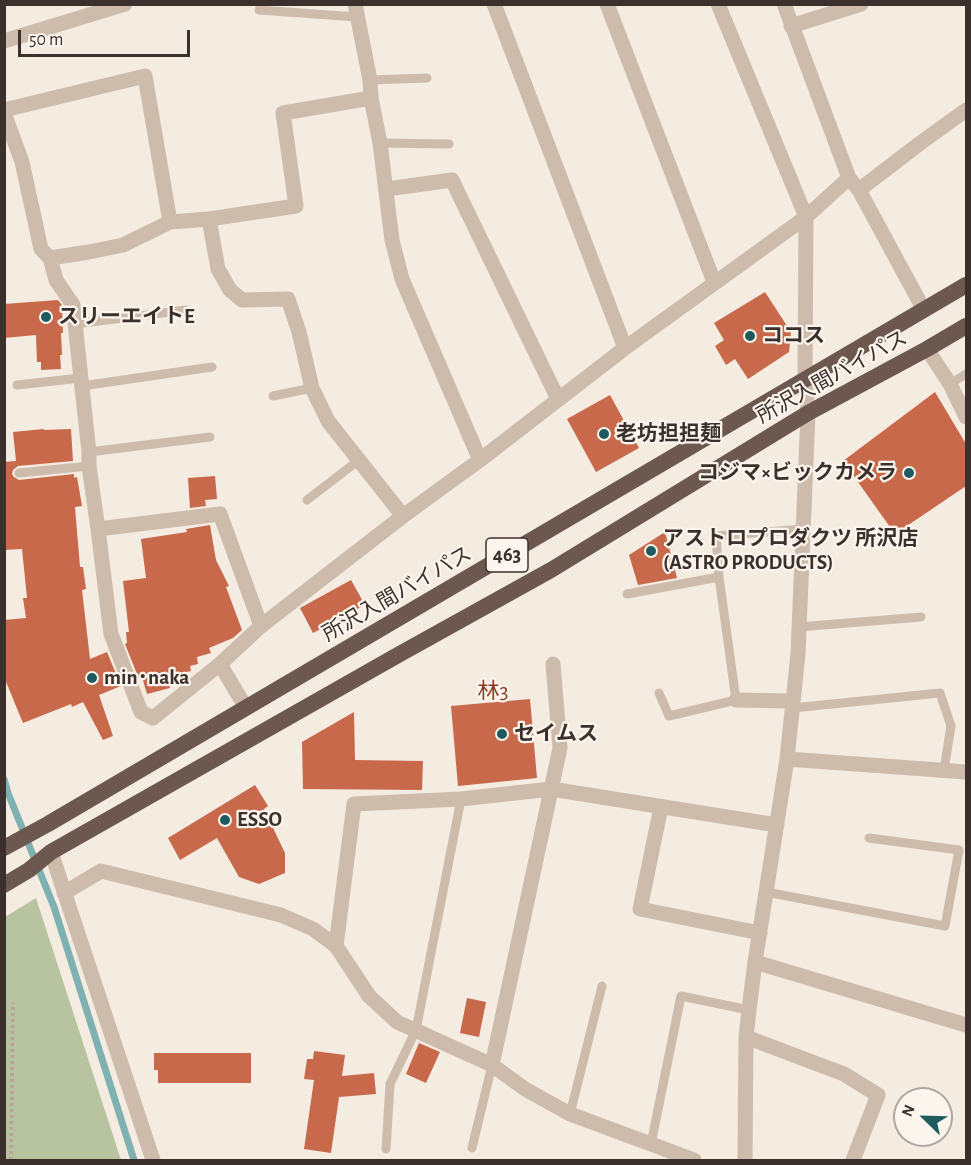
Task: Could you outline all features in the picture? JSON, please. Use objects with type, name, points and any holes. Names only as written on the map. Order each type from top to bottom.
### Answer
[{"type":"highway","name":"所沢入間バイパス","points":[[4,848],[966,285]]},
{"type":"highway","name":"所沢入間バイパス","points":[[4,885],[29,870],[50,853],[551,570],[808,413],[966,326]]},
{"type":"street","points":[[4,40],[125,4]]},
{"type":"street","points":[[494,4],[624,348]]},
{"type":"street","points":[[606,4],[714,282]]},
{"type":"street","points":[[718,4],[806,217],[805,381],[808,413],[798,654],[787,759],[754,963],[746,1037],[745,1161]]},
{"type":"street","points":[[784,4],[854,184],[924,310]]},
{"type":"street","points":[[791,26],[861,4]]},
{"type":"street","points":[[356,11],[380,143],[392,240],[402,279],[480,460]]},
{"type":"street","points":[[170,222],[145,76],[4,112],[22,162],[41,249],[50,258],[57,280],[73,305],[111,634],[141,712],[153,718],[220,664],[261,626],[624,348],[806,217],[919,144],[966,110]]},
{"type":"street","points":[[50,258],[123,245],[170,222],[208,219],[296,206],[283,113],[371,98]]},
{"type":"street","points":[[387,189],[452,180],[558,399]]},
{"type":"street","points":[[208,219],[218,269],[230,290],[242,300],[288,298],[299,332],[312,388],[328,422],[403,516]]},
{"type":"street","points":[[927,349],[950,384],[966,417]]},
{"type":"street","points":[[98,529],[220,514],[261,626]]},
{"type":"street","points":[[220,664],[246,708]]},
{"type":"street","points":[[492,1065],[560,748],[553,664]]},
{"type":"street","points":[[736,700],[793,705]]},
{"type":"street","points":[[787,759],[966,772]]},
{"type":"street","points":[[336,946],[354,804],[461,799],[551,789],[777,825]]},
{"type":"street","points":[[661,807],[640,909],[760,933]]},
{"type":"street","points":[[50,853],[153,1161]]},
{"type":"street","points":[[64,893],[101,871],[281,915],[313,929],[336,946],[369,996],[397,1022],[492,1065],[525,1089],[570,1114],[694,1161]]},
{"type":"street","points":[[754,963],[966,1025]]},
{"type":"street","points":[[746,1037],[844,1074],[878,1095],[853,1161]]},
{"type":"lane","points":[[259,10],[356,11]]},
{"type":"lane","points":[[370,80],[427,78]]},
{"type":"lane","points":[[380,143],[449,144]]},
{"type":"lane","points":[[75,324],[186,310]]},
{"type":"lane","points":[[17,385],[81,382],[212,367]]},
{"type":"lane","points":[[950,384],[966,374]]},
{"type":"lane","points":[[273,396],[312,388]]},
{"type":"lane","points":[[19,473],[210,438]]},
{"type":"lane","points":[[307,500],[359,460]]},
{"type":"lane","points":[[659,693],[669,716],[736,700],[719,577],[716,536],[803,529]]},
{"type":"lane","points":[[627,594],[719,577]]},
{"type":"lane","points":[[799,627],[921,617]]},
{"type":"lane","points":[[793,705],[940,693],[951,726],[944,770]]},
{"type":"lane","points":[[386,1149],[390,1084],[416,1030],[461,799]]},
{"type":"lane","points":[[766,892],[945,926],[959,850],[869,838]]},
{"type":"lane","points":[[570,1114],[602,986]]},
{"type":"lane","points":[[651,1144],[681,996],[749,1010]]},
{"type":"lane","points":[[472,1148],[492,1065]]},
{"type":"path","points":[[10,1161],[13,1003]]},
{"type":"green space","points":[[36,898],[121,1160],[5,1160],[5,917]]},
{"type":"building","points":[[765,292],[791,332],[789,352],[748,379],[735,359],[726,365],[715,346],[724,340],[714,323]]},
{"type":"building","points":[[58,300],[62,305],[61,369],[41,370],[41,362],[37,362],[36,335],[4,338],[4,304]]},
{"type":"building","name":"コジマ×ビックカメラ","points":[[935,392],[966,444],[966,486],[895,534],[843,461]]},
{"type":"building","points":[[610,395],[639,448],[596,472],[567,419]]},
{"type":"building","points":[[71,429],[73,461],[18,466],[12,474],[19,480],[74,474],[74,478],[77,477],[82,506],[75,507],[80,567],[83,567],[86,589],[82,590],[90,659],[107,652],[121,686],[99,695],[113,736],[103,740],[83,702],[72,707],[71,704],[23,723],[4,677],[4,620],[26,618],[23,598],[27,598],[22,549],[4,550],[4,462],[16,461],[13,432]]},
{"type":"building","points":[[215,476],[217,499],[205,500],[206,506],[190,508],[188,478]]},
{"type":"building","points":[[210,525],[216,560],[229,586],[226,587],[242,630],[233,638],[209,648],[211,653],[197,657],[198,664],[190,666],[191,671],[167,676],[170,688],[147,694],[142,677],[139,679],[125,644],[127,643],[126,632],[129,632],[123,581],[146,578],[141,539],[187,532],[186,529]]},
{"type":"building","points":[[665,532],[677,578],[638,585],[629,555]]},
{"type":"building","points":[[351,580],[365,605],[313,633],[300,608]]},
{"type":"building","points":[[530,699],[537,778],[458,786],[451,706]]},
{"type":"building","points":[[354,712],[355,760],[423,761],[422,790],[303,789],[302,742]]},
{"type":"building","points":[[255,785],[268,806],[264,809],[285,853],[285,873],[259,884],[239,877],[217,838],[180,860],[168,838]]},
{"type":"building","points":[[467,998],[486,1002],[479,1037],[460,1033]]},
{"type":"building","points":[[419,1043],[440,1052],[426,1083],[406,1074]]},
{"type":"building","points":[[314,1051],[345,1055],[342,1076],[374,1073],[376,1094],[339,1097],[331,1153],[304,1149],[314,1080],[304,1079],[307,1059],[313,1059]]},
{"type":"building","points":[[154,1053],[251,1053],[251,1083],[158,1083],[158,1070],[154,1070]]},
{"type":"waterway","points":[[4,779],[54,907],[134,1160]]},
{"type":"place","name":"スリーエイトE","points":[[46,317]]},
{"type":"place","name":"ココス","points":[[750,336]]},
{"type":"place","name":"老坊担担麺","points":[[604,434]]},
{"type":"place","name":"コジマ×ビックカメラ","points":[[909,473]]},
{"type":"place","name":"アストロプロダクツ 所沢店 (ASTRO PRODUCTS)","points":[[651,551]]},
{"type":"place","name":"min･naka","points":[[92,678]]},
{"type":"place","name":"セイムス","points":[[502,734]]},
{"type":"place","name":"ESSO","points":[[225,820]]},
{"type":"district","name":"林3","points":[[493,691]]}]
